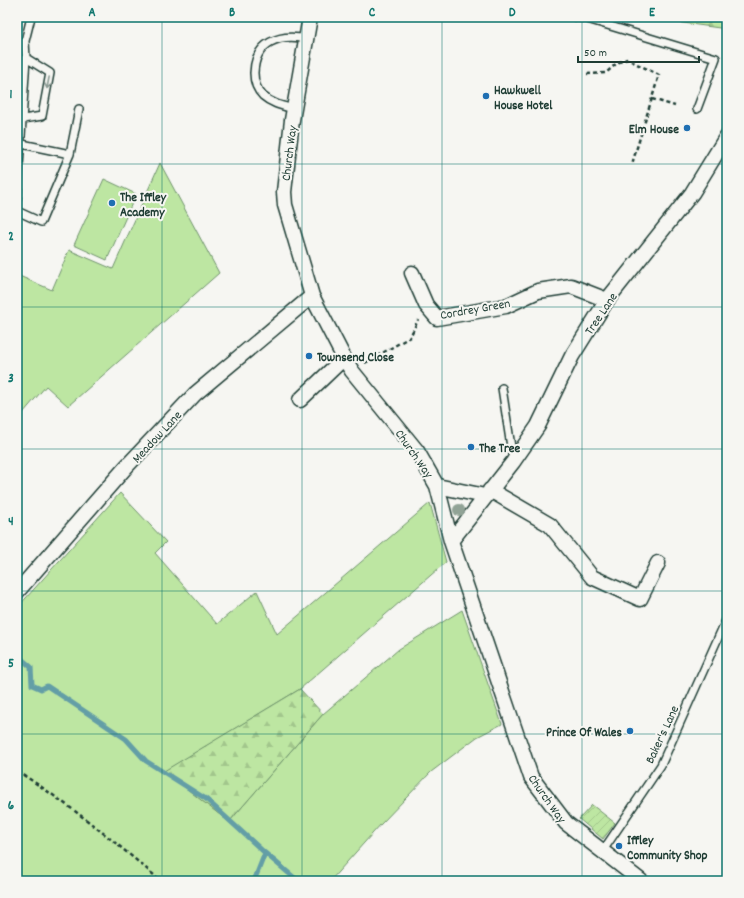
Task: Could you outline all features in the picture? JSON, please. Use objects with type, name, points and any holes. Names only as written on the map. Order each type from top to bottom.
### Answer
[{"type":"street","name":"Church Way","points":[[310,17],[294,109],[284,192],[285,205],[312,296],[352,371],[417,451],[437,486],[451,541],[531,777],[566,823],[641,881]]},
{"type":"street","name":"Tree Lane","points":[[451,541],[513,462],[538,426],[572,356],[607,300],[692,193],[727,136]]},
{"type":"street","name":"Cordrey Green","points":[[412,273],[426,305],[437,318],[506,306],[538,291],[571,286],[607,300]]},
{"type":"street","name":"Meadow Lane","points":[[17,592],[126,467],[196,394],[312,296]]},
{"type":"street","points":[[300,400],[344,358]]},
{"type":"street","points":[[437,486],[488,493],[550,525],[592,577],[640,599],[658,563]]},
{"type":"lane","points":[[17,199],[22,144],[26,58],[25,41],[31,17]]},
{"type":"lane","points":[[439,17],[446,17]]},
{"type":"lane","points":[[576,17],[584,18],[716,58],[697,109]]},
{"type":"lane","points":[[294,109],[271,102],[262,95],[254,81],[254,66],[262,48],[272,41],[294,36],[307,39]]},
{"type":"lane","points":[[23,120],[42,116],[50,73],[26,58]]},
{"type":"lane","points":[[17,211],[42,222],[70,154],[79,109]]},
{"type":"lane","points":[[22,144],[70,154]]},
{"type":"lane","points":[[502,388],[513,462]]},
{"type":"lane","name":"Baker's Lane","points":[[602,852],[661,765],[727,618]]},
{"type":"path","points":[[587,74],[606,73],[617,63],[627,59],[659,75],[632,164]]},
{"type":"path","points":[[652,99],[675,106]]},
{"type":"path","points":[[352,371],[410,337],[426,305]]},
{"type":"path","points":[[17,771],[46,789],[112,840],[161,881]]},
{"type":"green space","points":[[639,17],[727,17],[727,29]]},
{"type":"green space","points":[[160,163],[219,273],[68,406],[46,386],[17,420],[17,275],[52,290],[69,250],[113,269]]},
{"type":"green space","points":[[104,179],[136,194],[107,260],[74,245]]},
{"type":"green space","points":[[120,493],[166,542],[155,553],[217,624],[257,591],[277,634],[430,503],[446,562],[300,689],[165,771],[229,822],[323,714],[399,649],[462,610],[502,724],[477,737],[431,772],[381,824],[330,881],[17,881],[17,608]]},
{"type":"green space","points":[[300,689],[323,714],[229,822],[164,771]]},
{"type":"green space","points":[[592,805],[615,823],[603,839],[579,819]]},
{"type":"waterway","points":[[17,655],[31,667],[32,685],[41,689],[47,686],[126,739],[146,761],[206,799],[265,853],[254,881]]},
{"type":"waterway","points":[[265,853],[298,881]]},
{"type":"place","name":"Hawkwell House Hotel","points":[[486,96]]},
{"type":"place","name":"Elm House","points":[[687,128]]},
{"type":"place","name":"The Iffley Academy","points":[[112,203]]},
{"type":"place","name":"Townsend Close","points":[[309,356]]},
{"type":"place","name":"The Tree","points":[[471,447]]},
{"type":"place","name":"Prince Of Wales","points":[[630,731]]},
{"type":"place","name":"Iffley Community Shop","points":[[619,846]]}]
